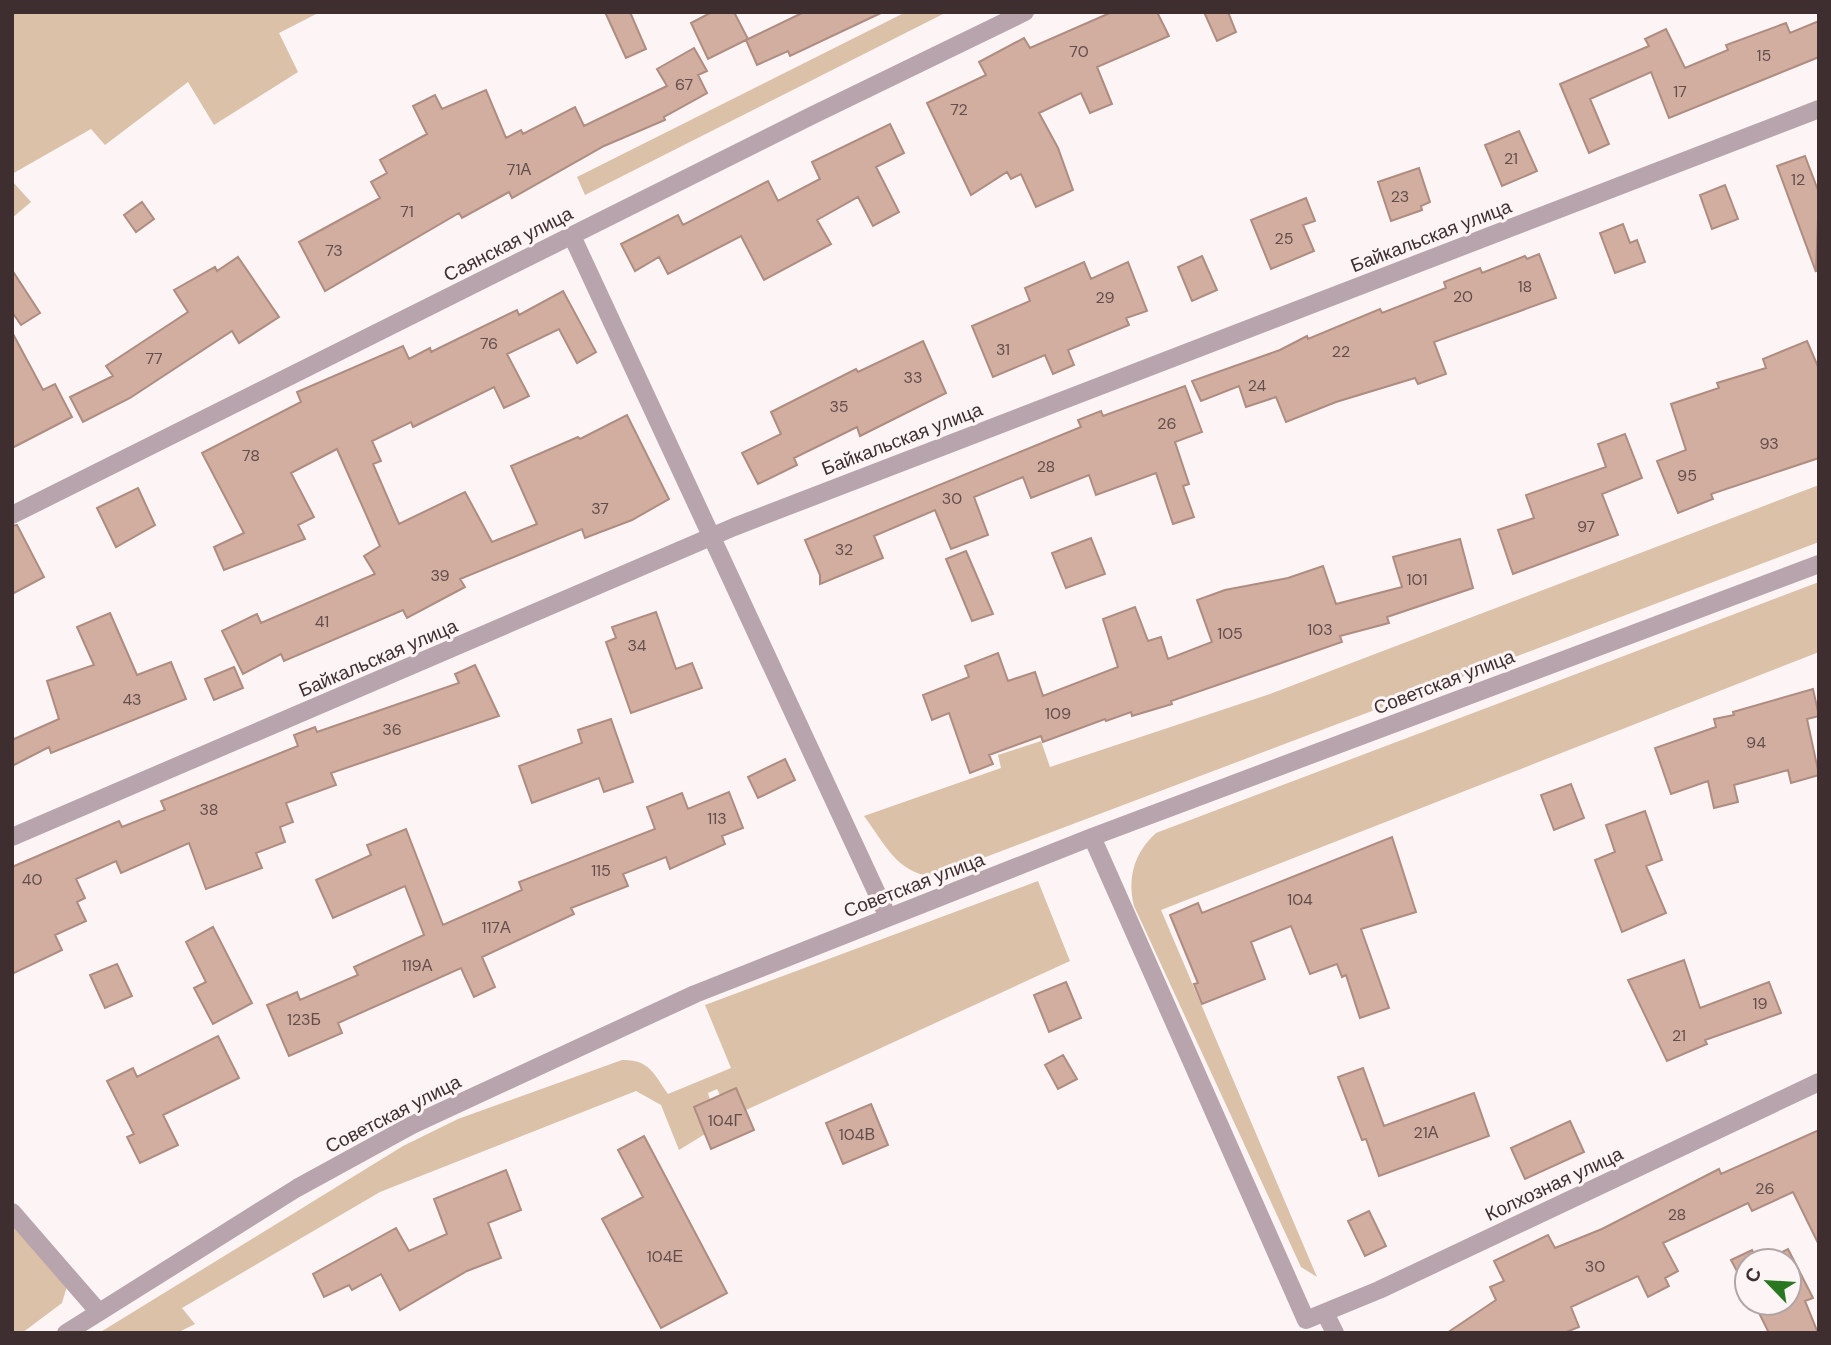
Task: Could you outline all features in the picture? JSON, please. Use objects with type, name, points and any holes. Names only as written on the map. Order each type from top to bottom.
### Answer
[{"type":"street","name":"Саянская улица","points":[[12,515],[1025,12]]},
{"type":"street","name":"Байкальская улица","points":[[12,837],[734,527],[1819,109]]},
{"type":"street","points":[[572,236],[888,917]]},
{"type":"street","name":"Советская улица","points":[[66,1333],[297,1188],[412,1125],[695,994],[1092,838],[1819,564]]},
{"type":"street","name":"Колхозная улица","points":[[1092,838],[1306,1320],[1380,1290],[1819,1082]]},
{"type":"street","points":[[12,1212],[98,1311]]},
{"type":"street","points":[[1325,1312],[1335,1333]]},
{"type":"shaded area","points":[[12,12],[320,12],[279,33],[298,72],[214,125],[188,82],[105,145],[91,129],[12,174]]},
{"type":"shaded area","points":[[906,12],[947,12],[585,195],[577,177]]},
{"type":"shaded area","points":[[12,181],[31,202],[12,218]]},
{"type":"shaded area","points":[[1819,485],[1819,542],[933,877],[920,874],[900,863],[864,816],[1001,768],[998,755],[1041,741],[1050,767],[1270,694]]},
{"type":"shaded area","points":[[1819,582],[1819,652],[1161,910],[1317,1277],[1301,1267],[1134,906],[1131,886],[1134,866],[1148,841],[1156,833]]},
{"type":"shaded area","points":[[1038,881],[1070,961],[746,1110],[736,1088],[720,1095],[717,1089],[708,1093],[710,1100],[694,1107],[705,1134],[679,1150],[661,1105],[636,1091],[380,1192],[182,1308],[195,1324],[177,1333],[99,1333],[403,1146],[458,1119],[622,1060],[645,1065],[668,1094],[731,1068],[705,1005]]},
{"type":"shaded area","points":[[12,1215],[67,1286],[62,1303],[22,1333],[12,1333]]},
{"type":"building","points":[[605,12],[630,12],[646,49],[626,58]]},
{"type":"building","points":[[712,12],[734,12],[748,39],[708,59],[691,23]]},
{"type":"building","points":[[804,12],[883,12],[790,56],[788,51],[757,65],[746,40]]},
{"type":"building","points":[[1112,12],[1157,12],[1169,36],[1097,67],[1112,104],[1090,113],[1081,93],[1039,113],[1058,148],[1073,190],[1036,207],[1021,174],[1011,179],[1007,172],[971,195],[927,103],[986,75],[979,62],[1024,38],[1030,48]]},
{"type":"building","points":[[1204,12],[1228,12],[1236,32],[1217,41]]},
{"type":"building","points":[[1819,21],[1819,57],[1669,118],[1651,72],[1590,99],[1609,144],[1589,153],[1560,84],[1649,46],[1645,39],[1666,29],[1685,68],[1728,50],[1726,45],[1786,23],[1790,33]]},
{"type":"building","points":[[694,48],[707,71],[698,75],[707,93],[664,117],[665,120],[604,146],[512,198],[509,192],[462,218],[459,213],[325,291],[299,242],[380,198],[371,182],[387,173],[380,160],[427,134],[413,106],[435,95],[442,109],[486,90],[506,138],[521,130],[523,134],[575,107],[584,126],[667,86],[657,69]]},
{"type":"building","points":[[890,124],[904,153],[876,167],[899,212],[873,226],[858,197],[817,220],[831,244],[764,280],[741,236],[668,274],[659,257],[635,271],[621,244],[678,215],[683,225],[768,181],[778,201],[820,179],[812,162]]},
{"type":"building","points":[[1519,131],[1537,171],[1502,186],[1485,145]]},
{"type":"building","points":[[1805,156],[1819,193],[1816,272],[1777,166]]},
{"type":"building","points":[[1419,168],[1430,202],[1421,206],[1422,210],[1391,221],[1378,182]]},
{"type":"building","points":[[1725,185],[1738,219],[1712,229],[1700,195]]},
{"type":"building","points":[[1306,198],[1315,221],[1303,225],[1314,251],[1271,269],[1251,220]]},
{"type":"building","points":[[142,202],[154,219],[136,232],[124,215]]},
{"type":"building","points":[[1623,224],[1630,243],[1637,240],[1645,262],[1615,273],[1600,233]]},
{"type":"building","points":[[1539,254],[1556,298],[1434,342],[1446,374],[1418,384],[1415,378],[1336,402],[1286,422],[1276,397],[1246,407],[1239,386],[1201,401],[1192,381],[1280,350],[1307,336],[1308,339],[1380,309],[1382,313],[1446,288],[1444,282],[1480,268],[1482,273],[1525,256],[1527,259]]},
{"type":"building","points":[[1202,256],[1217,290],[1192,301],[1178,267]]},
{"type":"building","points":[[238,257],[279,317],[239,343],[232,331],[130,398],[83,422],[70,397],[113,376],[106,366],[188,312],[174,290],[215,267],[217,271]]},
{"type":"building","points":[[1084,262],[1091,279],[1128,262],[1147,311],[1126,318],[1129,325],[1068,350],[1074,365],[1053,374],[1045,355],[993,377],[972,326],[1030,301],[1025,288]]},
{"type":"building","points":[[12,270],[40,313],[21,325],[12,312]]},
{"type":"building","points":[[563,291],[596,352],[577,363],[559,329],[507,354],[529,396],[504,408],[494,387],[413,427],[411,422],[372,441],[381,461],[373,464],[399,524],[465,492],[492,542],[537,524],[511,466],[578,437],[580,439],[627,415],[669,499],[632,520],[585,538],[582,529],[460,579],[465,587],[407,618],[403,610],[284,661],[281,654],[243,674],[222,631],[257,614],[261,623],[375,574],[364,556],[380,546],[337,449],[291,473],[314,517],[298,525],[305,539],[224,570],[214,547],[244,533],[202,453],[301,402],[297,392],[403,346],[409,359],[430,348],[431,352],[517,310],[519,315]]},
{"type":"building","points":[[12,332],[43,390],[55,384],[72,417],[12,448]]},
{"type":"building","points":[[923,341],[946,393],[860,436],[857,427],[794,458],[797,465],[758,484],[742,453],[781,434],[771,412],[856,369],[858,372]]},
{"type":"building","points":[[1807,341],[1819,369],[1819,458],[1711,494],[1713,499],[1678,513],[1657,461],[1686,450],[1671,404],[1719,388],[1717,383],[1766,368],[1763,359]]},
{"type":"building","points":[[1185,386],[1202,432],[1175,442],[1189,484],[1183,486],[1194,517],[1173,524],[1156,473],[1096,495],[1089,475],[1031,498],[1023,477],[974,497],[988,535],[951,549],[935,510],[874,536],[883,558],[820,584],[820,575],[805,540],[1081,427],[1078,420],[1101,411],[1103,416]]},
{"type":"building","points":[[1625,434],[1642,478],[1602,494],[1618,535],[1513,574],[1498,530],[1534,518],[1526,495],[1606,467],[1598,444]]},
{"type":"building","points":[[138,488],[155,525],[116,547],[97,508]]},
{"type":"building","points":[[17,525],[44,577],[12,594],[12,526]]},
{"type":"building","points":[[1091,538],[1105,574],[1066,588],[1052,553]]},
{"type":"building","points":[[1460,539],[1473,588],[1387,617],[1389,623],[1340,636],[1342,642],[1171,701],[1172,704],[1132,716],[1131,712],[1106,721],[1105,719],[1043,742],[1041,736],[989,755],[993,764],[970,773],[949,713],[932,720],[923,695],[969,677],[965,666],[998,653],[1008,681],[1035,672],[1043,696],[1118,667],[1103,619],[1135,607],[1148,641],[1161,637],[1168,659],[1212,642],[1197,600],[1225,590],[1288,578],[1323,566],[1336,604],[1402,587],[1393,557]]},
{"type":"building","points":[[966,551],[993,614],[972,621],[946,559]]},
{"type":"building","points":[[656,612],[676,669],[692,663],[702,688],[631,713],[606,642],[616,638],[612,627]]},
{"type":"building","points":[[110,613],[137,675],[171,662],[186,699],[51,753],[49,747],[12,766],[12,740],[59,719],[47,681],[94,665],[77,627]]},
{"type":"building","points":[[475,665],[499,716],[331,773],[336,785],[286,803],[293,822],[280,827],[285,842],[256,853],[262,868],[206,889],[189,843],[121,873],[116,861],[76,879],[85,898],[77,902],[86,921],[55,935],[62,950],[12,974],[12,867],[119,821],[122,827],[165,810],[161,801],[298,746],[294,735],[315,727],[317,732],[459,683],[455,674]]},
{"type":"building","points":[[234,667],[243,688],[214,700],[205,679]]},
{"type":"building","points":[[1813,689],[1819,716],[1807,719],[1819,775],[1791,783],[1788,770],[1734,785],[1738,802],[1714,808],[1708,781],[1671,794],[1655,748],[1716,727],[1714,719]]},
{"type":"building","points":[[611,719],[633,782],[604,792],[599,778],[532,803],[519,766],[582,743],[578,730]]},
{"type":"building","points":[[785,759],[795,780],[758,798],[748,777]]},
{"type":"building","points":[[1571,784],[1584,818],[1554,830],[1541,795]]},
{"type":"building","points":[[729,792],[743,828],[722,836],[725,844],[670,869],[666,857],[623,874],[628,886],[571,908],[574,914],[482,957],[495,987],[474,997],[461,968],[338,1023],[342,1033],[289,1056],[267,1005],[297,992],[300,1000],[358,975],[354,967],[424,935],[405,886],[333,918],[316,880],[371,855],[367,845],[406,829],[443,925],[522,890],[519,882],[655,829],[647,807],[682,793],[688,809]]},
{"type":"building","points":[[1645,811],[1662,860],[1646,866],[1666,913],[1622,932],[1595,860],[1615,852],[1606,825]]},
{"type":"building","points":[[1392,837],[1416,912],[1361,929],[1389,1008],[1360,1018],[1346,975],[1342,977],[1337,964],[1310,974],[1291,926],[1251,942],[1265,979],[1202,1004],[1194,984],[1198,983],[1170,915],[1198,903],[1202,913]]},
{"type":"building","points":[[213,927],[252,1003],[213,1024],[194,988],[206,982],[186,942]]},
{"type":"building","points":[[1684,960],[1700,1008],[1769,982],[1781,1013],[1705,1040],[1707,1044],[1667,1061],[1628,980]]},
{"type":"building","points":[[117,964],[132,996],[105,1008],[90,975]]},
{"type":"building","points":[[1066,982],[1081,1018],[1049,1032],[1034,995]]},
{"type":"building","points":[[218,1036],[239,1078],[163,1115],[178,1145],[140,1163],[127,1137],[134,1134],[107,1081],[133,1068],[137,1077]]},
{"type":"building","points":[[1063,1055],[1077,1079],[1058,1089],[1045,1065]]},
{"type":"building","points":[[1363,1068],[1384,1126],[1474,1093],[1489,1136],[1379,1176],[1366,1139],[1362,1140],[1338,1077]]},
{"type":"building","points":[[736,1088],[754,1130],[711,1149],[694,1107]]},
{"type":"building","points":[[871,1104],[888,1145],[843,1164],[826,1123]]},
{"type":"building","points":[[1570,1121],[1584,1152],[1525,1179],[1511,1148]]},
{"type":"building","points":[[1819,1130],[1819,1245],[1793,1192],[1752,1211],[1748,1203],[1663,1243],[1678,1271],[1665,1278],[1669,1286],[1648,1297],[1638,1276],[1571,1307],[1579,1327],[1564,1333],[1447,1333],[1496,1300],[1490,1287],[1504,1281],[1494,1261],[1548,1235],[1555,1248],[1602,1229],[1719,1169],[1721,1174]]},
{"type":"building","points":[[644,1136],[727,1293],[661,1328],[602,1219],[643,1197],[618,1150]]},
{"type":"building","points":[[506,1170],[521,1210],[488,1223],[501,1258],[467,1271],[400,1310],[381,1274],[352,1290],[349,1285],[324,1297],[313,1274],[396,1228],[409,1251],[447,1234],[434,1199]]},
{"type":"building","points":[[1369,1211],[1386,1246],[1365,1256],[1348,1221]]},
{"type":"building","points":[[1803,1278],[1813,1298],[1805,1301],[1818,1333],[1769,1333],[1761,1317],[1803,1317]]}]
